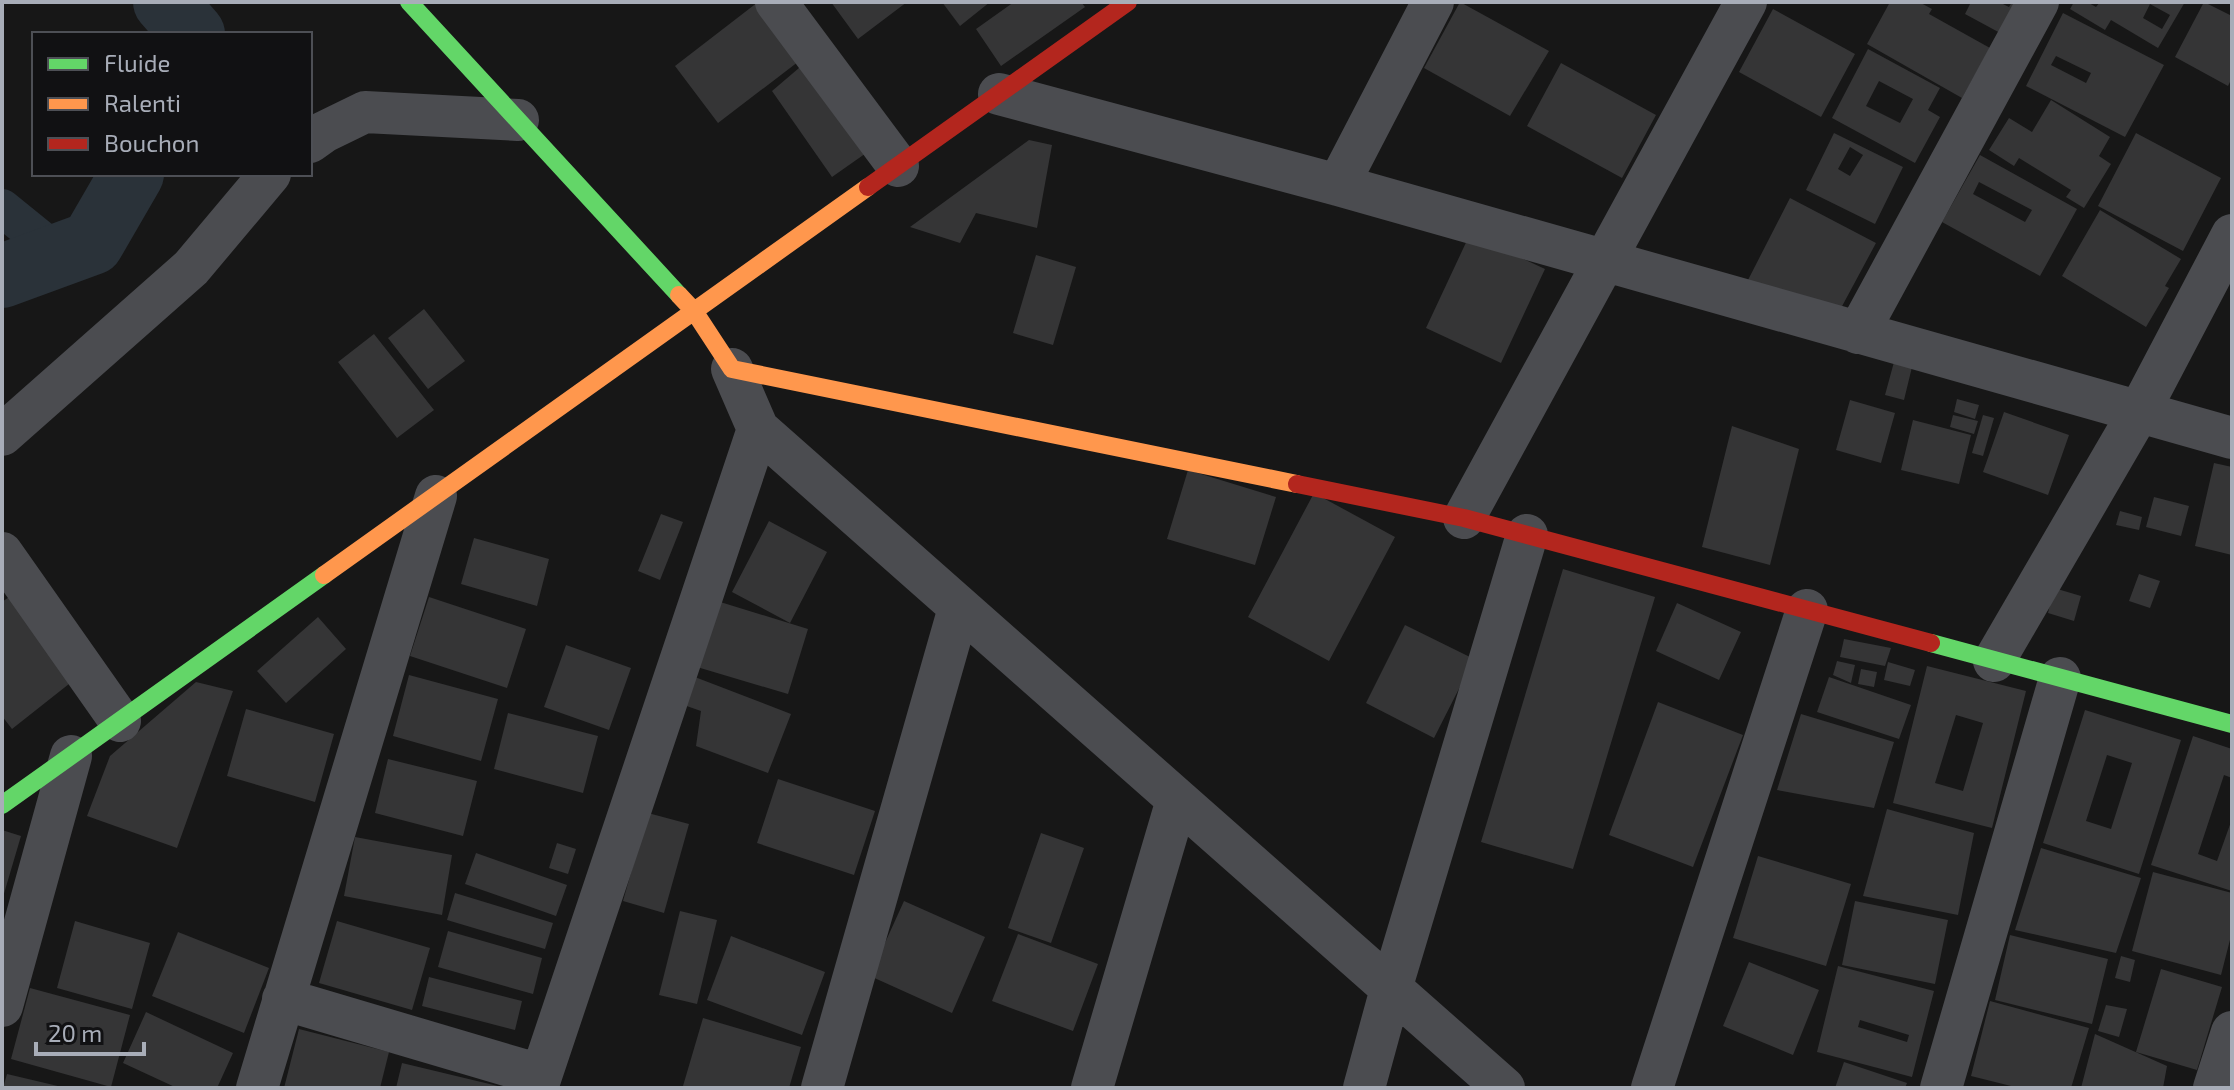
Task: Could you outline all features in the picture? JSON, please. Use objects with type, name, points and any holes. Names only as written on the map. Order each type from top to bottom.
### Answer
[{"type":"street","points":[[409,2],[694,311],[732,369],[758,429],[1504,1088]]},
{"type":"street","points":[[776,2],[898,166]]},
{"type":"street","points":[[1338,185],[1433,2]]},
{"type":"street","points":[[1464,518],[1746,2]]},
{"type":"street","points":[[1858,333],[2038,2]]},
{"type":"street","points":[[2,805],[1124,3]]},
{"type":"street","points":[[999,94],[1338,185],[2232,438]]},
{"type":"street","points":[[312,141],[365,112],[518,120]]},
{"type":"street","points":[[2,435],[191,268],[268,176]]},
{"type":"street","points":[[1994,661],[2139,412],[2232,235]]},
{"type":"street","points":[[732,369],[1464,518],[2232,724]]},
{"type":"street","points":[[283,999],[538,1082],[758,429]]},
{"type":"street","points":[[257,1088],[436,496]]},
{"type":"street","points":[[1364,1088],[1527,535]]},
{"type":"street","points":[[2,553],[120,721]]},
{"type":"street","points":[[822,1088],[959,608]]},
{"type":"street","points":[[1652,1088],[1807,610]]},
{"type":"street","points":[[1941,1088],[2060,678]]},
{"type":"street","points":[[2,1006],[71,756]]},
{"type":"street","points":[[1092,1088],[1177,800]]},
{"type":"street","points":[[2214,1088],[2232,1032]]},
{"type":"building","points":[[758,2],[807,55],[718,123],[675,66]]},
{"type":"building","points":[[831,2],[907,2],[858,39]]},
{"type":"building","points":[[942,2],[990,2],[960,26]]},
{"type":"building","points":[[1014,2],[1081,2],[1085,7],[1001,66],[976,29]]},
{"type":"building","points":[[1460,2],[1549,51],[1510,116],[1424,68]]},
{"type":"building","points":[[1890,2],[1919,2],[1932,9],[1929,14],[1990,48],[1962,98],[1867,44]]},
{"type":"building","points":[[1971,2],[1999,2],[2009,7],[2012,2],[2018,2],[2002,34],[1965,14]]},
{"type":"building","points":[[2074,2],[2087,2],[2096,7],[2100,2],[2185,2],[2158,48],[2111,20],[2105,30],[2070,9]],"holes":[[[2150,4],[2170,15],[2162,29],[2143,18]]]},
{"type":"building","points":[[2204,2],[2232,16],[2232,78],[2228,86],[2175,57]]},
{"type":"building","points":[[1773,9],[1855,54],[1821,117],[1739,72]]},
{"type":"building","points":[[2063,13],[2164,65],[2125,137],[2026,86]],"holes":[[[2056,56],[2091,73],[2086,83],[2051,65]]]},
{"type":"building","points":[[1868,49],[1940,88],[1928,110],[1940,117],[1915,163],[1832,118]],"holes":[[[1879,81],[1913,99],[1900,123],[1866,106]]]},
{"type":"building","points":[[806,62],[869,151],[832,177],[772,91]]},
{"type":"building","points":[[1561,63],[1656,115],[1622,178],[1527,126]]},
{"type":"building","points":[[2051,100],[2110,137],[2099,156],[2111,164],[2084,208],[2066,197],[2071,190],[2019,158],[2014,166],[1989,150],[2009,118],[2032,132]]},
{"type":"building","points":[[1834,133],[1903,167],[1875,224],[1806,190]],"holes":[[[1850,147],[1863,155],[1850,176],[1838,169]]]},
{"type":"building","points":[[2136,133],[2221,178],[2183,251],[2098,206]]},
{"type":"building","points":[[1029,140],[1052,145],[1037,228],[976,213],[960,243],[910,227]]},
{"type":"building","points":[[1980,155],[2077,209],[2040,276],[1942,222]],"holes":[[[1979,182],[2032,210],[2025,222],[1973,194]]]},
{"type":"building","points":[[1790,198],[1876,243],[1840,310],[1748,280]]},
{"type":"building","points":[[2100,210],[2181,259],[2165,286],[2169,288],[2146,327],[2062,276]]},
{"type":"building","points":[[1470,234],[1545,269],[1501,363],[1426,328]]},
{"type":"building","points":[[1036,255],[1076,267],[1053,345],[1013,333]]},
{"type":"building","points":[[424,309],[465,361],[428,389],[388,338]]},
{"type":"building","points":[[374,334],[434,410],[397,438],[338,362]]},
{"type":"building","points":[[1894,362],[1912,367],[1904,400],[1885,395]]},
{"type":"building","points":[[1957,399],[1979,405],[1975,419],[1954,412]]},
{"type":"building","points":[[1850,400],[1895,413],[1881,463],[1836,450]]},
{"type":"building","points":[[2004,412],[2069,435],[2048,495],[1983,472]]},
{"type":"building","points":[[1953,415],[1978,421],[1974,434],[1950,427]]},
{"type":"building","points":[[1983,415],[1994,418],[1983,456],[1972,453]]},
{"type":"building","points":[[1913,420],[1971,435],[1959,484],[1901,470]]},
{"type":"building","points":[[1732,426],[1799,449],[1770,565],[1702,547]]},
{"type":"building","points":[[2214,463],[2232,467],[2232,555],[2195,546]]},
{"type":"building","points":[[1188,470],[1276,497],[1255,565],[1167,539]]},
{"type":"building","points":[[1314,493],[1395,537],[1329,661],[1248,617]]},
{"type":"building","points":[[2154,497],[2189,506],[2181,536],[2146,527]]},
{"type":"building","points":[[2120,511],[2142,517],[2139,530],[2116,525]]},
{"type":"building","points":[[661,514],[683,522],[660,580],[638,571]]},
{"type":"building","points":[[769,521],[827,552],[790,623],[732,592]]},
{"type":"building","points":[[474,538],[549,559],[537,606],[461,584]]},
{"type":"building","points":[[1563,569],[1655,597],[1573,869],[1481,842]]},
{"type":"building","points":[[2139,574],[2160,581],[2150,608],[2129,601]]},
{"type":"building","points":[[2054,588],[2081,596],[2074,621],[2048,613]]},
{"type":"building","points":[[9,597],[74,680],[12,729],[2,716],[2,602]]},
{"type":"building","points":[[429,597],[526,629],[507,688],[410,656]]},
{"type":"building","points":[[717,601],[808,629],[788,694],[697,667]]},
{"type":"building","points":[[1677,603],[1741,632],[1719,680],[1656,651]]},
{"type":"building","points":[[318,617],[346,649],[286,703],[257,671]]},
{"type":"building","points":[[1405,625],[1474,659],[1434,738],[1366,703]]},
{"type":"building","points":[[1844,639],[1891,648],[1885,666],[1840,657]]},
{"type":"building","points":[[566,645],[631,668],[609,730],[544,707]]},
{"type":"building","points":[[1837,661],[1855,665],[1851,683],[1833,675]]},
{"type":"building","points":[[1888,662],[1915,670],[1910,686],[1884,680]]},
{"type":"building","points":[[1927,666],[2026,691],[1992,828],[1893,803]],"holes":[[[1956,715],[1983,723],[1963,791],[1935,783]]]},
{"type":"building","points":[[1861,669],[1877,672],[1874,687],[1858,684]]},
{"type":"building","points":[[687,674],[791,714],[768,773],[696,746],[701,711],[678,703]]},
{"type":"building","points":[[409,675],[498,699],[481,761],[393,736]]},
{"type":"building","points":[[1829,677],[1911,705],[1899,739],[1817,712]]},
{"type":"building","points":[[196,682],[233,691],[177,848],[87,816],[110,756]]},
{"type":"building","points":[[1658,702],[1743,735],[1693,867],[1609,835]]},
{"type":"building","points":[[246,709],[334,734],[315,802],[227,776]]},
{"type":"building","points":[[2085,710],[2181,740],[2139,874],[2043,843]],"holes":[[[2107,755],[2132,763],[2111,829],[2086,821]]]},
{"type":"building","points":[[508,713],[598,736],[583,793],[494,769]]},
{"type":"building","points":[[1801,714],[1894,742],[1874,808],[1777,790]]},
{"type":"building","points":[[2193,736],[2232,749],[2232,778],[2224,775],[2198,854],[2217,861],[2232,819],[2232,891],[2151,865]]},
{"type":"building","points":[[388,759],[477,781],[463,836],[375,813]]},
{"type":"building","points":[[778,779],[875,811],[854,875],[757,843]]},
{"type":"building","points":[[1887,809],[1974,833],[1958,915],[1863,896]]},
{"type":"building","points":[[648,813],[689,824],[664,913],[623,901]]},
{"type":"building","points":[[2,830],[21,836],[3,897],[2,897]]},
{"type":"building","points":[[1041,833],[1084,848],[1051,943],[1008,928]]},
{"type":"building","points":[[355,837],[452,855],[442,915],[344,896]]},
{"type":"building","points":[[557,843],[576,849],[568,874],[549,868]]},
{"type":"building","points":[[2041,848],[2141,878],[2116,953],[2015,930]]},
{"type":"building","points":[[476,853],[567,885],[556,916],[465,884]]},
{"type":"building","points":[[1758,856],[1851,884],[1826,966],[1733,938]]},
{"type":"building","points":[[2153,872],[2232,893],[2232,932],[2221,975],[2132,951]]},
{"type":"building","points":[[455,893],[553,923],[545,949],[447,920]]},
{"type":"building","points":[[904,901],[985,937],[952,1013],[870,976]]},
{"type":"building","points":[[1855,901],[1948,920],[1935,984],[1842,965]]},
{"type":"building","points":[[680,911],[717,920],[697,1004],[659,995]]},
{"type":"building","points":[[75,921],[150,943],[132,1009],[57,988]]},
{"type":"building","points":[[337,921],[430,948],[412,1010],[319,983]]},
{"type":"building","points":[[448,931],[542,958],[533,994],[438,967]]},
{"type":"building","points":[[178,932],[269,968],[244,1033],[152,996]]},
{"type":"building","points":[[1018,934],[1098,964],[1073,1031],[992,1001]]},
{"type":"building","points":[[2010,935],[2108,959],[2092,1024],[1995,1000]]},
{"type":"building","points":[[731,936],[825,972],[802,1035],[707,1000]]},
{"type":"building","points":[[2121,956],[2135,960],[2130,982],[2115,978]]},
{"type":"building","points":[[1749,962],[1819,990],[1793,1055],[1723,1026]]},
{"type":"building","points":[[1838,966],[1934,991],[1912,1077],[1817,1052]],"holes":[[[1860,1020],[1909,1035],[1907,1042],[1858,1027]]]},
{"type":"building","points":[[2161,969],[2222,987],[2197,1070],[2136,1052]]},
{"type":"building","points":[[429,977],[522,1001],[515,1030],[422,1006]]},
{"type":"building","points":[[30,988],[130,1015],[111,1087],[11,1059]]},
{"type":"building","points":[[1990,1001],[2089,1028],[2071,1088],[2019,1088],[1971,1076]]},
{"type":"building","points":[[2106,1005],[2127,1009],[2119,1037],[2098,1031]]},
{"type":"building","points":[[146,1012],[233,1053],[217,1088],[177,1088],[123,1063]]},
{"type":"building","points":[[703,1018],[801,1047],[789,1088],[683,1086]]},
{"type":"building","points":[[299,1029],[389,1052],[380,1088],[284,1088]]},
{"type":"building","points":[[2095,1034],[2167,1066],[2163,1088],[2081,1088]]},
{"type":"building","points":[[1844,1062],[1907,1083],[1905,1088],[1835,1088]]},
{"type":"building","points":[[402,1063],[502,1087],[396,1088]]},
{"type":"building","points":[[7,1074],[62,1087],[62,1088],[3,1088]]},
{"type":"waterway","points":[[165,2],[191,32]]},
{"type":"waterway","points":[[2,276],[92,243],[131,176]]},
{"type":"waterway","points":[[2,208],[60,255]]},
{"type":"traffic: fast","points":[[409,2],[679,295]]},
{"type":"traffic: fast","points":[[2,805],[324,575]]},
{"type":"traffic: fast","points":[[1931,643],[2232,724]]},
{"type":"traffic: slow","points":[[324,575],[868,187]]},
{"type":"traffic: slow","points":[[679,295],[694,311],[732,369],[1297,484]]},
{"type":"traffic: jam","points":[[868,187],[1128,2]]},
{"type":"traffic: jam","points":[[1297,484],[1464,518],[1931,643]]}]
